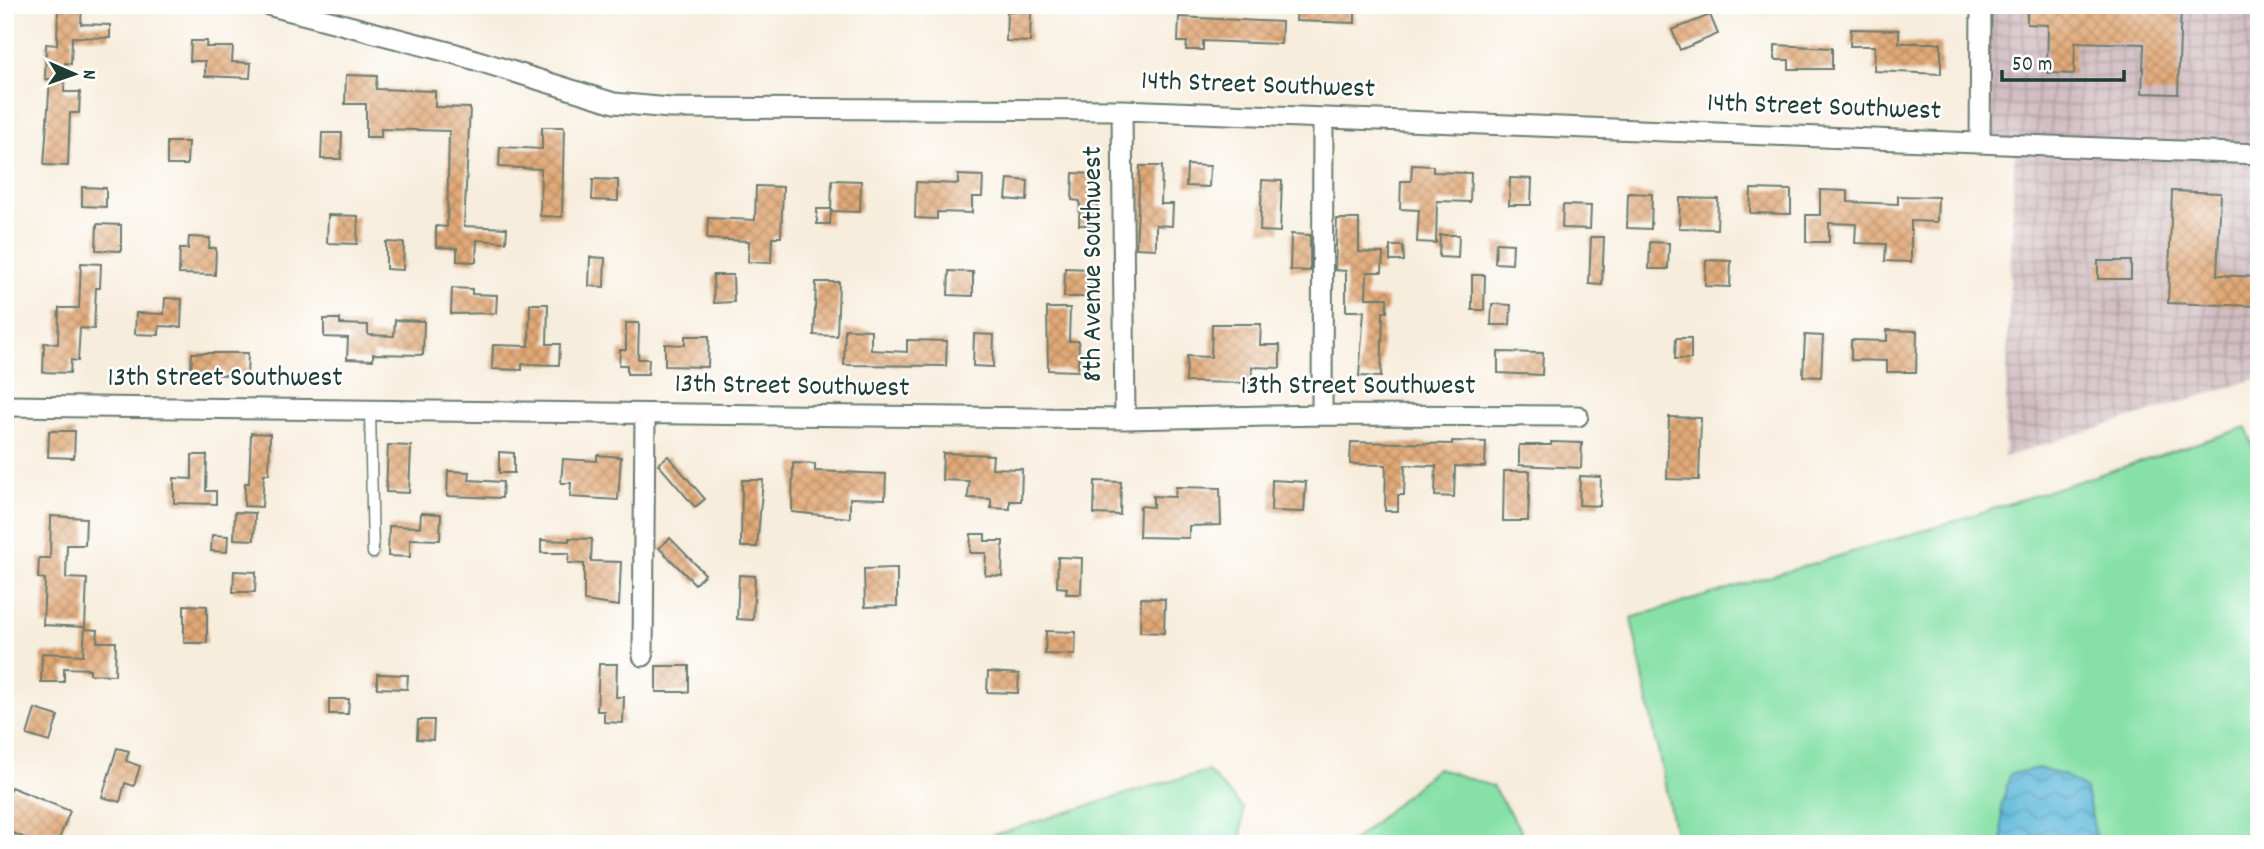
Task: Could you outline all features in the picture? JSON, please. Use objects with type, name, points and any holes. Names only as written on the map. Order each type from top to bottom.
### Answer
[{"type":"street","name":"14th Street Southwest","points":[[268,5],[456,54],[614,103],[733,110],[844,107],[1122,110],[2259,154]]},
{"type":"street","points":[[1980,142],[1981,5]]},
{"type":"street","name":"8th Avenue Southwest","points":[[1122,110],[1125,419]]},
{"type":"street","points":[[1322,415],[1323,118]]},
{"type":"street","name":"13th Street Southwest","points":[[5,406],[1125,419],[1322,415],[1578,416]]},
{"type":"street","points":[[643,656],[645,415]]},
{"type":"lane","points":[[370,409],[373,553]]},
{"type":"shaded area","points":[[1981,5],[2259,5],[2259,378],[2004,457],[2015,144],[1980,142]]},
{"type":"green space","points":[[2247,427],[2259,473],[2259,844],[1677,844],[1631,618],[1939,526]]},
{"type":"green space","points":[[1437,768],[1492,786],[1530,844],[1350,844]]},
{"type":"green space","points":[[1208,771],[1243,808],[1241,844],[965,844],[1145,788]]},
{"type":"water","points":[[2038,768],[2066,776],[2086,790],[2096,836],[2094,844],[2003,844],[2001,807],[2010,774]]},
{"type":"building","points":[[58,5],[82,5],[81,24],[110,25],[110,38],[72,37],[71,64],[65,63],[64,92],[80,92],[79,113],[70,113],[68,166],[44,165],[50,79],[45,79],[46,44],[57,45]]},
{"type":"building","points":[[1297,5],[1355,5],[1355,23],[1296,21]]},
{"type":"building","points":[[2027,5],[2181,5],[2178,94],[2142,93],[2144,44],[2075,42],[2074,74],[2047,73],[2048,25],[2027,24]]},
{"type":"building","points":[[1007,11],[1031,12],[1030,42],[1006,41]]},
{"type":"building","points":[[1710,15],[1718,34],[1680,50],[1672,30]]},
{"type":"building","points":[[1179,17],[1282,22],[1281,44],[1203,41],[1203,50],[1186,50],[1187,42],[1178,42]]},
{"type":"building","points":[[1851,29],[1899,30],[1899,43],[1941,43],[1941,74],[1874,71],[1875,46],[1850,46]]},
{"type":"building","points":[[191,41],[207,41],[206,47],[233,47],[232,62],[251,63],[250,78],[205,76],[205,61],[190,61]]},
{"type":"building","points":[[1775,45],[1832,48],[1832,69],[1789,69],[1789,60],[1775,60]]},
{"type":"building","points":[[346,75],[377,76],[376,89],[435,91],[435,107],[470,108],[464,226],[507,228],[506,242],[477,240],[476,262],[457,261],[457,248],[436,247],[436,226],[447,227],[449,131],[381,129],[381,137],[366,137],[366,104],[345,104]]},
{"type":"building","points":[[542,127],[564,127],[562,217],[540,216],[541,169],[499,167],[500,147],[542,149]]},
{"type":"building","points":[[322,133],[342,133],[341,159],[321,159]]},
{"type":"building","points":[[167,142],[188,142],[187,165],[167,165]]},
{"type":"building","points":[[1187,165],[1210,166],[1209,187],[1186,186]]},
{"type":"building","points":[[1412,165],[1433,166],[1433,172],[1471,173],[1470,202],[1437,201],[1436,243],[1417,242],[1419,210],[1400,209],[1401,181],[1411,181]]},
{"type":"building","points":[[1140,166],[1162,166],[1161,204],[1173,204],[1172,226],[1156,225],[1156,249],[1136,248]]},
{"type":"building","points":[[1073,173],[1096,174],[1098,225],[1079,225],[1080,201],[1072,200]]},
{"type":"building","points":[[958,175],[983,176],[982,197],[972,197],[972,213],[937,212],[937,219],[915,218],[916,182],[958,184]]},
{"type":"building","points":[[1510,178],[1532,179],[1531,205],[1509,205]]},
{"type":"building","points":[[593,179],[618,180],[618,201],[592,200]]},
{"type":"building","points":[[1008,179],[1028,181],[1027,201],[1006,199]]},
{"type":"building","points":[[832,180],[861,181],[860,212],[831,211]]},
{"type":"building","points":[[1262,180],[1282,181],[1280,232],[1260,231]]},
{"type":"building","points":[[756,186],[783,187],[781,237],[772,237],[771,263],[748,262],[749,241],[707,239],[708,218],[755,220]]},
{"type":"building","points":[[82,187],[106,188],[106,207],[82,206]]},
{"type":"building","points":[[1751,189],[1791,190],[1791,214],[1750,213]]},
{"type":"building","points":[[1820,190],[1848,191],[1848,202],[1898,204],[1898,196],[1938,197],[1937,222],[1911,221],[1911,262],[1885,261],[1886,244],[1855,243],[1856,224],[1829,223],[1829,242],[1806,242],[1806,215],[1820,215]]},
{"type":"building","points":[[2172,191],[2221,193],[2217,275],[2258,277],[2257,306],[2168,303]]},
{"type":"building","points":[[1628,193],[1652,194],[1651,229],[1627,228]]},
{"type":"building","points":[[1680,198],[1718,199],[1717,229],[1679,228]]},
{"type":"building","points":[[1563,205],[1591,206],[1590,229],[1562,228]]},
{"type":"building","points":[[817,209],[831,209],[830,224],[817,224]]},
{"type":"building","points":[[328,215],[358,216],[357,244],[327,243]]},
{"type":"building","points":[[1337,219],[1359,219],[1359,252],[1383,253],[1382,272],[1367,272],[1366,298],[1387,298],[1387,312],[1383,312],[1381,377],[1359,376],[1364,311],[1346,311],[1346,271],[1335,270]]},
{"type":"building","points":[[97,224],[121,225],[121,251],[96,250]]},
{"type":"building","points":[[1291,234],[1310,235],[1310,271],[1290,270]]},
{"type":"building","points":[[1440,235],[1459,235],[1458,258],[1439,257]]},
{"type":"building","points":[[189,237],[210,238],[209,248],[216,248],[215,275],[179,274],[180,249],[188,249]]},
{"type":"building","points":[[1591,237],[1604,237],[1602,285],[1589,284]]},
{"type":"building","points":[[386,242],[404,243],[403,270],[386,269]]},
{"type":"building","points":[[1650,242],[1669,243],[1668,269],[1649,269]]},
{"type":"building","points":[[1496,243],[1513,244],[1512,264],[1495,263]]},
{"type":"building","points":[[1390,246],[1403,246],[1404,261],[1390,261]]},
{"type":"building","points":[[590,257],[605,258],[604,287],[589,286]]},
{"type":"building","points":[[1706,260],[1731,261],[1730,287],[1705,286]]},
{"type":"building","points":[[2098,261],[2131,261],[2131,279],[2098,279]]},
{"type":"building","points":[[81,263],[101,264],[100,288],[96,288],[94,329],[80,328],[78,361],[71,360],[70,373],[43,372],[44,343],[58,344],[59,308],[79,308]]},
{"type":"building","points":[[1065,268],[1091,269],[1090,297],[1064,297]]},
{"type":"building","points":[[949,271],[973,272],[973,296],[948,295]]},
{"type":"building","points":[[713,275],[733,275],[734,302],[714,303]]},
{"type":"building","points":[[1472,275],[1485,275],[1484,310],[1472,310]]},
{"type":"building","points":[[816,282],[839,282],[837,336],[814,335]]},
{"type":"building","points":[[452,288],[472,289],[472,294],[497,295],[496,313],[451,314]]},
{"type":"building","points":[[165,298],[182,299],[181,327],[159,326],[159,335],[135,334],[136,313],[164,314]]},
{"type":"building","points":[[530,304],[548,304],[547,344],[560,344],[559,365],[522,364],[522,370],[492,369],[493,345],[529,346]]},
{"type":"building","points":[[1492,304],[1511,305],[1510,325],[1491,325]]},
{"type":"building","points":[[1047,308],[1070,308],[1069,341],[1079,341],[1078,371],[1048,370]]},
{"type":"building","points":[[324,319],[340,319],[340,324],[368,325],[368,335],[394,336],[395,320],[424,321],[423,355],[373,354],[373,360],[347,359],[348,338],[324,337]]},
{"type":"building","points":[[626,323],[639,323],[638,359],[649,359],[648,374],[627,374],[627,365],[619,365],[620,350],[626,350]]},
{"type":"building","points":[[1212,324],[1261,324],[1260,345],[1280,345],[1280,368],[1252,367],[1252,383],[1186,382],[1187,356],[1211,357]]},
{"type":"building","points":[[845,329],[871,330],[871,350],[907,352],[907,340],[947,341],[946,366],[844,365]]},
{"type":"building","points":[[1887,330],[1917,331],[1916,372],[1887,372],[1887,361],[1851,360],[1851,340],[1887,341]]},
{"type":"building","points":[[974,334],[994,335],[993,367],[973,366]]},
{"type":"building","points":[[1805,335],[1823,336],[1821,377],[1803,376]]},
{"type":"building","points":[[685,336],[709,336],[708,367],[665,366],[665,344],[685,345]]},
{"type":"building","points":[[1676,338],[1691,338],[1691,359],[1675,359]]},
{"type":"building","points":[[1498,352],[1543,353],[1542,375],[1498,373]]},
{"type":"building","points":[[192,353],[248,353],[247,377],[191,372]]},
{"type":"building","points":[[1669,417],[1701,418],[1699,480],[1667,479]]},
{"type":"building","points":[[49,431],[75,431],[74,458],[48,457]]},
{"type":"building","points":[[251,433],[270,434],[269,474],[264,474],[262,507],[244,506],[245,483],[249,483]]},
{"type":"building","points":[[1452,441],[1486,442],[1485,467],[1455,466],[1454,497],[1435,496],[1436,466],[1405,465],[1404,495],[1398,495],[1398,511],[1385,511],[1386,465],[1350,464],[1351,442],[1452,444]]},
{"type":"building","points":[[1551,442],[1582,443],[1581,468],[1519,465],[1519,445],[1551,445]]},
{"type":"building","points":[[388,445],[411,446],[409,493],[386,492]]},
{"type":"building","points":[[499,452],[514,453],[514,473],[499,473]]},
{"type":"building","points":[[943,453],[993,455],[992,468],[1022,469],[1021,501],[1010,501],[1010,509],[991,508],[991,499],[968,498],[969,481],[942,480]]},
{"type":"building","points":[[192,455],[207,455],[206,491],[216,491],[216,504],[174,503],[174,478],[192,479]]},
{"type":"building","points":[[597,455],[621,457],[618,500],[570,497],[571,483],[561,483],[563,459],[597,461]]},
{"type":"building","points":[[668,456],[705,499],[695,507],[658,464]]},
{"type":"building","points":[[793,463],[815,464],[815,471],[886,474],[885,499],[850,498],[850,518],[792,512]]},
{"type":"building","points":[[448,471],[470,472],[469,480],[503,482],[502,498],[447,496]]},
{"type":"building","points":[[1504,471],[1530,471],[1528,521],[1503,521]]},
{"type":"building","points":[[1580,476],[1601,477],[1600,506],[1579,505]]},
{"type":"building","points":[[742,480],[763,480],[757,547],[741,547]]},
{"type":"building","points":[[1272,480],[1306,482],[1304,512],[1271,511]]},
{"type":"building","points":[[1095,481],[1121,482],[1120,515],[1094,514]]},
{"type":"building","points":[[1176,487],[1220,488],[1221,525],[1189,526],[1189,538],[1139,537],[1140,506],[1153,507],[1153,496],[1175,497]]},
{"type":"building","points":[[235,512],[255,513],[254,540],[234,539]]},
{"type":"building","points":[[421,513],[441,514],[440,540],[410,539],[410,557],[388,556],[389,526],[420,527]]},
{"type":"building","points":[[51,516],[86,518],[85,545],[67,545],[66,578],[87,579],[85,627],[43,625],[45,579],[38,578],[39,558],[50,558]]},
{"type":"building","points":[[971,534],[985,534],[985,541],[1003,541],[1002,576],[985,575],[986,553],[970,553]]},
{"type":"building","points":[[212,535],[228,536],[227,552],[211,551]]},
{"type":"building","points":[[569,538],[592,539],[591,561],[621,562],[619,606],[584,601],[584,564],[568,563],[569,553],[541,553],[541,540],[569,541]]},
{"type":"building","points":[[670,538],[705,574],[695,584],[659,548]]},
{"type":"building","points":[[1058,557],[1082,558],[1081,594],[1066,594],[1067,588],[1057,587]]},
{"type":"building","points":[[897,568],[897,606],[865,607],[864,569]]},
{"type":"building","points":[[234,571],[256,572],[255,592],[233,592]]},
{"type":"building","points":[[739,575],[755,576],[753,620],[737,619]]},
{"type":"building","points":[[1141,598],[1165,599],[1164,633],[1140,632]]},
{"type":"building","points":[[184,605],[207,606],[207,643],[184,643]]},
{"type":"building","points":[[85,629],[98,630],[97,642],[116,642],[115,675],[90,674],[90,669],[64,668],[64,682],[41,682],[42,653],[83,655]]},
{"type":"building","points":[[1046,631],[1076,632],[1075,655],[1045,654]]},
{"type":"building","points":[[599,664],[617,664],[616,697],[624,697],[623,723],[604,722],[604,711],[597,711]]},
{"type":"building","points":[[656,666],[689,666],[689,692],[656,692]]},
{"type":"building","points":[[988,672],[1019,674],[1018,693],[987,692]]},
{"type":"building","points":[[377,674],[408,675],[407,689],[377,688]]},
{"type":"building","points":[[329,699],[349,699],[348,714],[329,714]]},
{"type":"building","points":[[35,709],[58,716],[50,742],[27,735]]},
{"type":"building","points":[[418,720],[434,720],[433,740],[417,739]]},
{"type":"building","points":[[117,748],[129,751],[126,761],[140,766],[134,786],[125,783],[120,802],[102,797]]},
{"type":"building","points":[[11,787],[70,811],[57,844],[40,844],[5,830],[5,802]]}]
